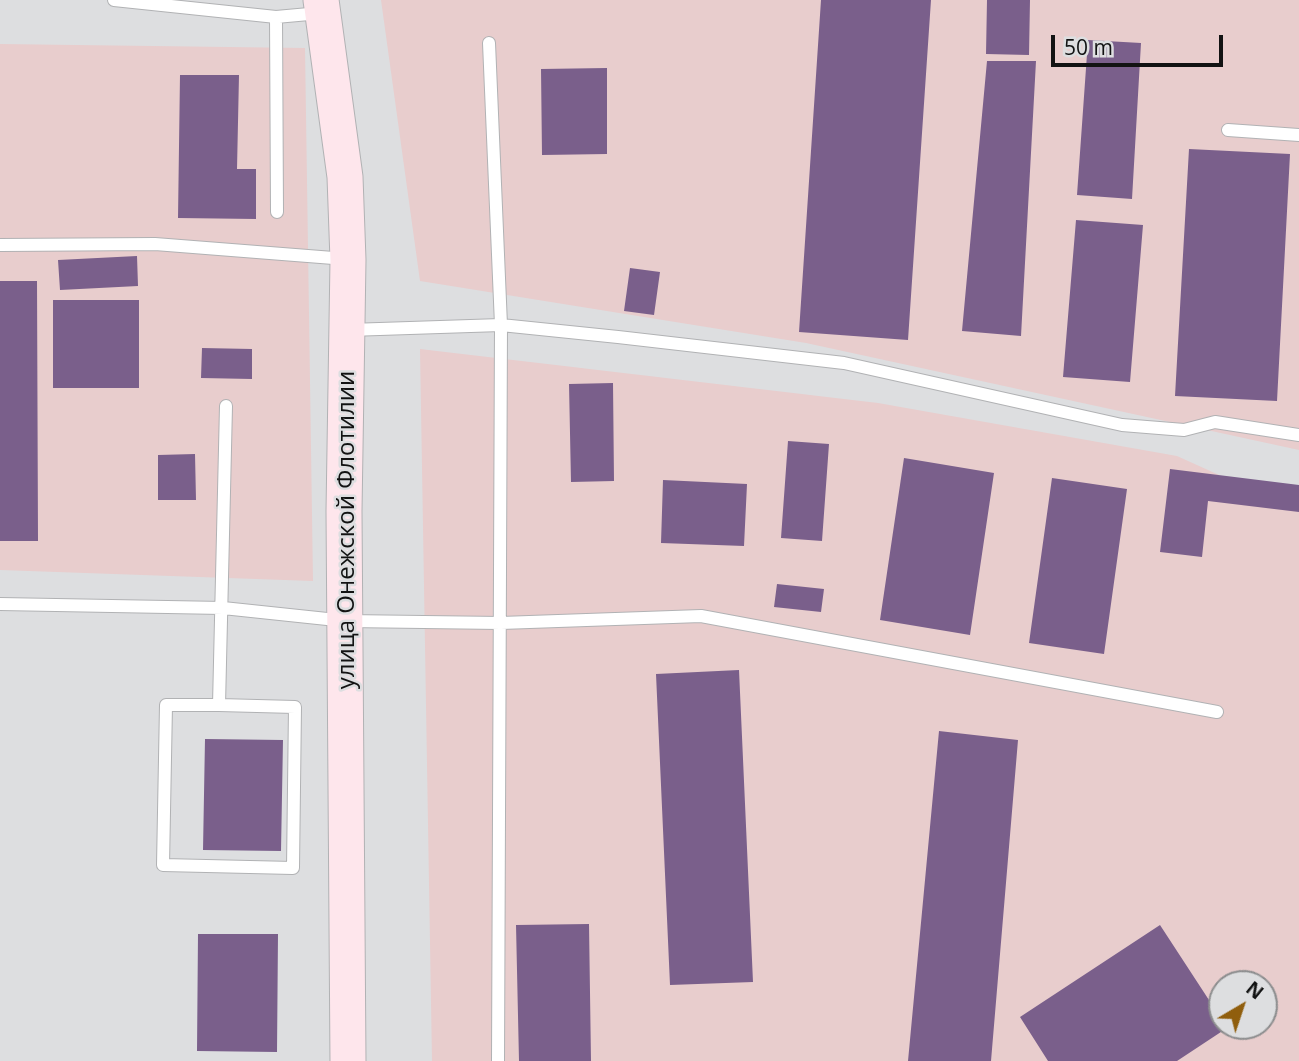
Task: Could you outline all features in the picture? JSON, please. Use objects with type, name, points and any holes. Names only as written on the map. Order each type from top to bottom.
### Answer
[{"type":"main road","name":"улица Онежской Флотилии","points":[[322,6],[345,177],[348,260],[349,330],[344,511],[348,1061]]},
{"type":"lane","points":[[114,0],[276,17],[322,6]]},
{"type":"lane","points":[[276,17],[277,212]]},
{"type":"lane","points":[[489,43],[501,326],[498,1061]]},
{"type":"lane","points":[[1228,130],[1299,135]]},
{"type":"lane","points":[[0,245],[155,244],[348,260]]},
{"type":"lane","points":[[349,330],[501,326],[845,363],[1122,425],[1184,430],[1215,422],[1299,435]]},
{"type":"lane","points":[[219,705],[226,406]]},
{"type":"lane","points":[[0,604],[223,608],[346,621],[501,623],[701,616],[1217,712]]},
{"type":"lane","points":[[166,705],[219,705],[295,707],[293,867],[163,865],[166,705]]},
{"type":"shaded area","points":[[381,0],[1299,0],[1299,450],[806,343],[420,281]]},
{"type":"shaded area","points":[[0,44],[305,48],[313,581],[0,570]]},
{"type":"shaded area","points":[[420,349],[878,403],[1177,456],[1299,511],[1299,1061],[432,1061]]},
{"type":"building","points":[[821,0],[931,0],[908,340],[799,332]]},
{"type":"building","points":[[987,0],[1030,0],[1029,55],[986,54]]},
{"type":"building","points":[[1088,40],[1141,43],[1132,199],[1077,195]]},
{"type":"building","points":[[987,61],[1036,61],[1021,336],[962,331]]},
{"type":"building","points":[[607,68],[607,154],[542,155],[541,69]]},
{"type":"building","points":[[180,75],[239,75],[237,169],[256,169],[256,219],[178,218]]},
{"type":"building","points":[[1189,149],[1290,154],[1277,401],[1175,396]]},
{"type":"building","points":[[1076,220],[1143,225],[1130,382],[1063,377]]},
{"type":"building","points":[[137,256],[138,286],[60,290],[58,260]]},
{"type":"building","points":[[630,268],[660,272],[654,315],[624,311]]},
{"type":"building","points":[[0,281],[37,281],[38,541],[0,541]]},
{"type":"building","points":[[53,300],[139,300],[139,388],[53,388]]},
{"type":"building","points":[[202,348],[252,349],[252,379],[201,378]]},
{"type":"building","points":[[613,383],[614,481],[571,482],[569,384]]},
{"type":"building","points":[[788,441],[829,444],[822,541],[781,538]]},
{"type":"building","points":[[195,454],[196,500],[158,500],[158,455]]},
{"type":"building","points":[[904,458],[994,473],[970,635],[880,620]]},
{"type":"building","points":[[1170,469],[1299,485],[1299,512],[1208,501],[1202,557],[1160,552]]},
{"type":"building","points":[[1052,478],[1127,489],[1104,654],[1029,643]]},
{"type":"building","points":[[663,480],[747,484],[744,546],[661,543]]},
{"type":"building","points":[[777,584],[824,589],[821,612],[774,607]]},
{"type":"building","points":[[739,670],[753,982],[670,985],[656,674]]},
{"type":"building","points":[[939,731],[1018,740],[991,1061],[908,1061]]},
{"type":"building","points":[[205,739],[283,740],[281,851],[203,850]]},
{"type":"building","points":[[589,924],[591,1061],[519,1061],[516,925]]},
{"type":"building","points":[[1160,925],[1208,999],[1209,1040],[1177,1061],[1048,1061],[1020,1017]]},
{"type":"building","points":[[198,934],[278,934],[277,1052],[197,1051]]}]
